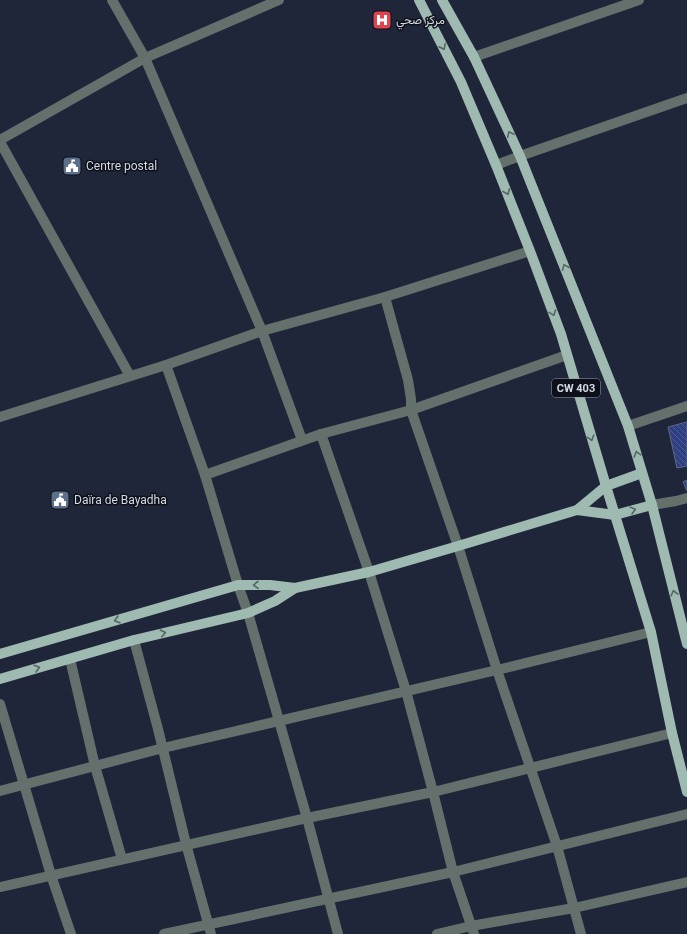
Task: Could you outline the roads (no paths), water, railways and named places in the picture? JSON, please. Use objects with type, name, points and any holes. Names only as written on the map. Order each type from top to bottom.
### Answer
[{"type":"main road","name":"CW 403","points":[[419,0],[461,82],[496,165],[561,334],[651,632],[672,733],[687,792]]},
{"type":"main road","name":"CW 403","points":[[442,0],[474,57],[520,156],[628,426],[684,618],[687,644]]},
{"type":"main road","points":[[0,654],[238,585],[270,585],[295,588],[369,572],[577,510],[606,486],[642,473]]},
{"type":"main road","points":[[577,510],[615,515],[652,505]]},
{"type":"main road","points":[[0,679],[134,640],[248,613],[275,601],[295,588]]},
{"type":"street","points":[[112,0],[145,58],[262,331],[302,440]]},
{"type":"street","points":[[130,376],[0,141],[145,58],[279,0]]},
{"type":"street","points":[[474,57],[639,0]]},
{"type":"street","points":[[496,165],[687,98]]},
{"type":"street","points":[[0,417],[166,365],[262,331],[385,297],[530,251]]},
{"type":"street","points":[[385,297],[408,380],[411,410],[458,546],[497,670],[557,846],[582,934]]},
{"type":"street","points":[[205,475],[321,434],[411,410],[567,355]]},
{"type":"street","points":[[166,365],[205,475],[238,585],[248,613],[307,818],[338,934]]},
{"type":"street","points":[[628,426],[687,406]]},
{"type":"street","points":[[321,434],[369,572],[406,691],[453,872],[472,930]]},
{"type":"street","points":[[652,505],[687,498]]},
{"type":"street","points":[[0,791],[163,748],[497,670],[651,632]]},
{"type":"street","points":[[134,640],[163,748],[186,844],[210,929]]},
{"type":"street","points":[[70,659],[95,766],[122,859]]},
{"type":"street","points":[[0,704],[51,875],[71,934]]},
{"type":"street","points":[[0,887],[186,844],[433,792],[672,733]]},
{"type":"street","points":[[164,934],[210,929],[329,899],[453,872],[687,814]]},
{"type":"street","points":[[437,934],[472,930],[687,882]]},
{"type":"place","name":"مركز صحي","points":[[382,20]]},
{"type":"place","name":"Centre postal","points":[[72,166]]},
{"type":"place","name":"Daïra de Bayadha","points":[[60,500]]}]
